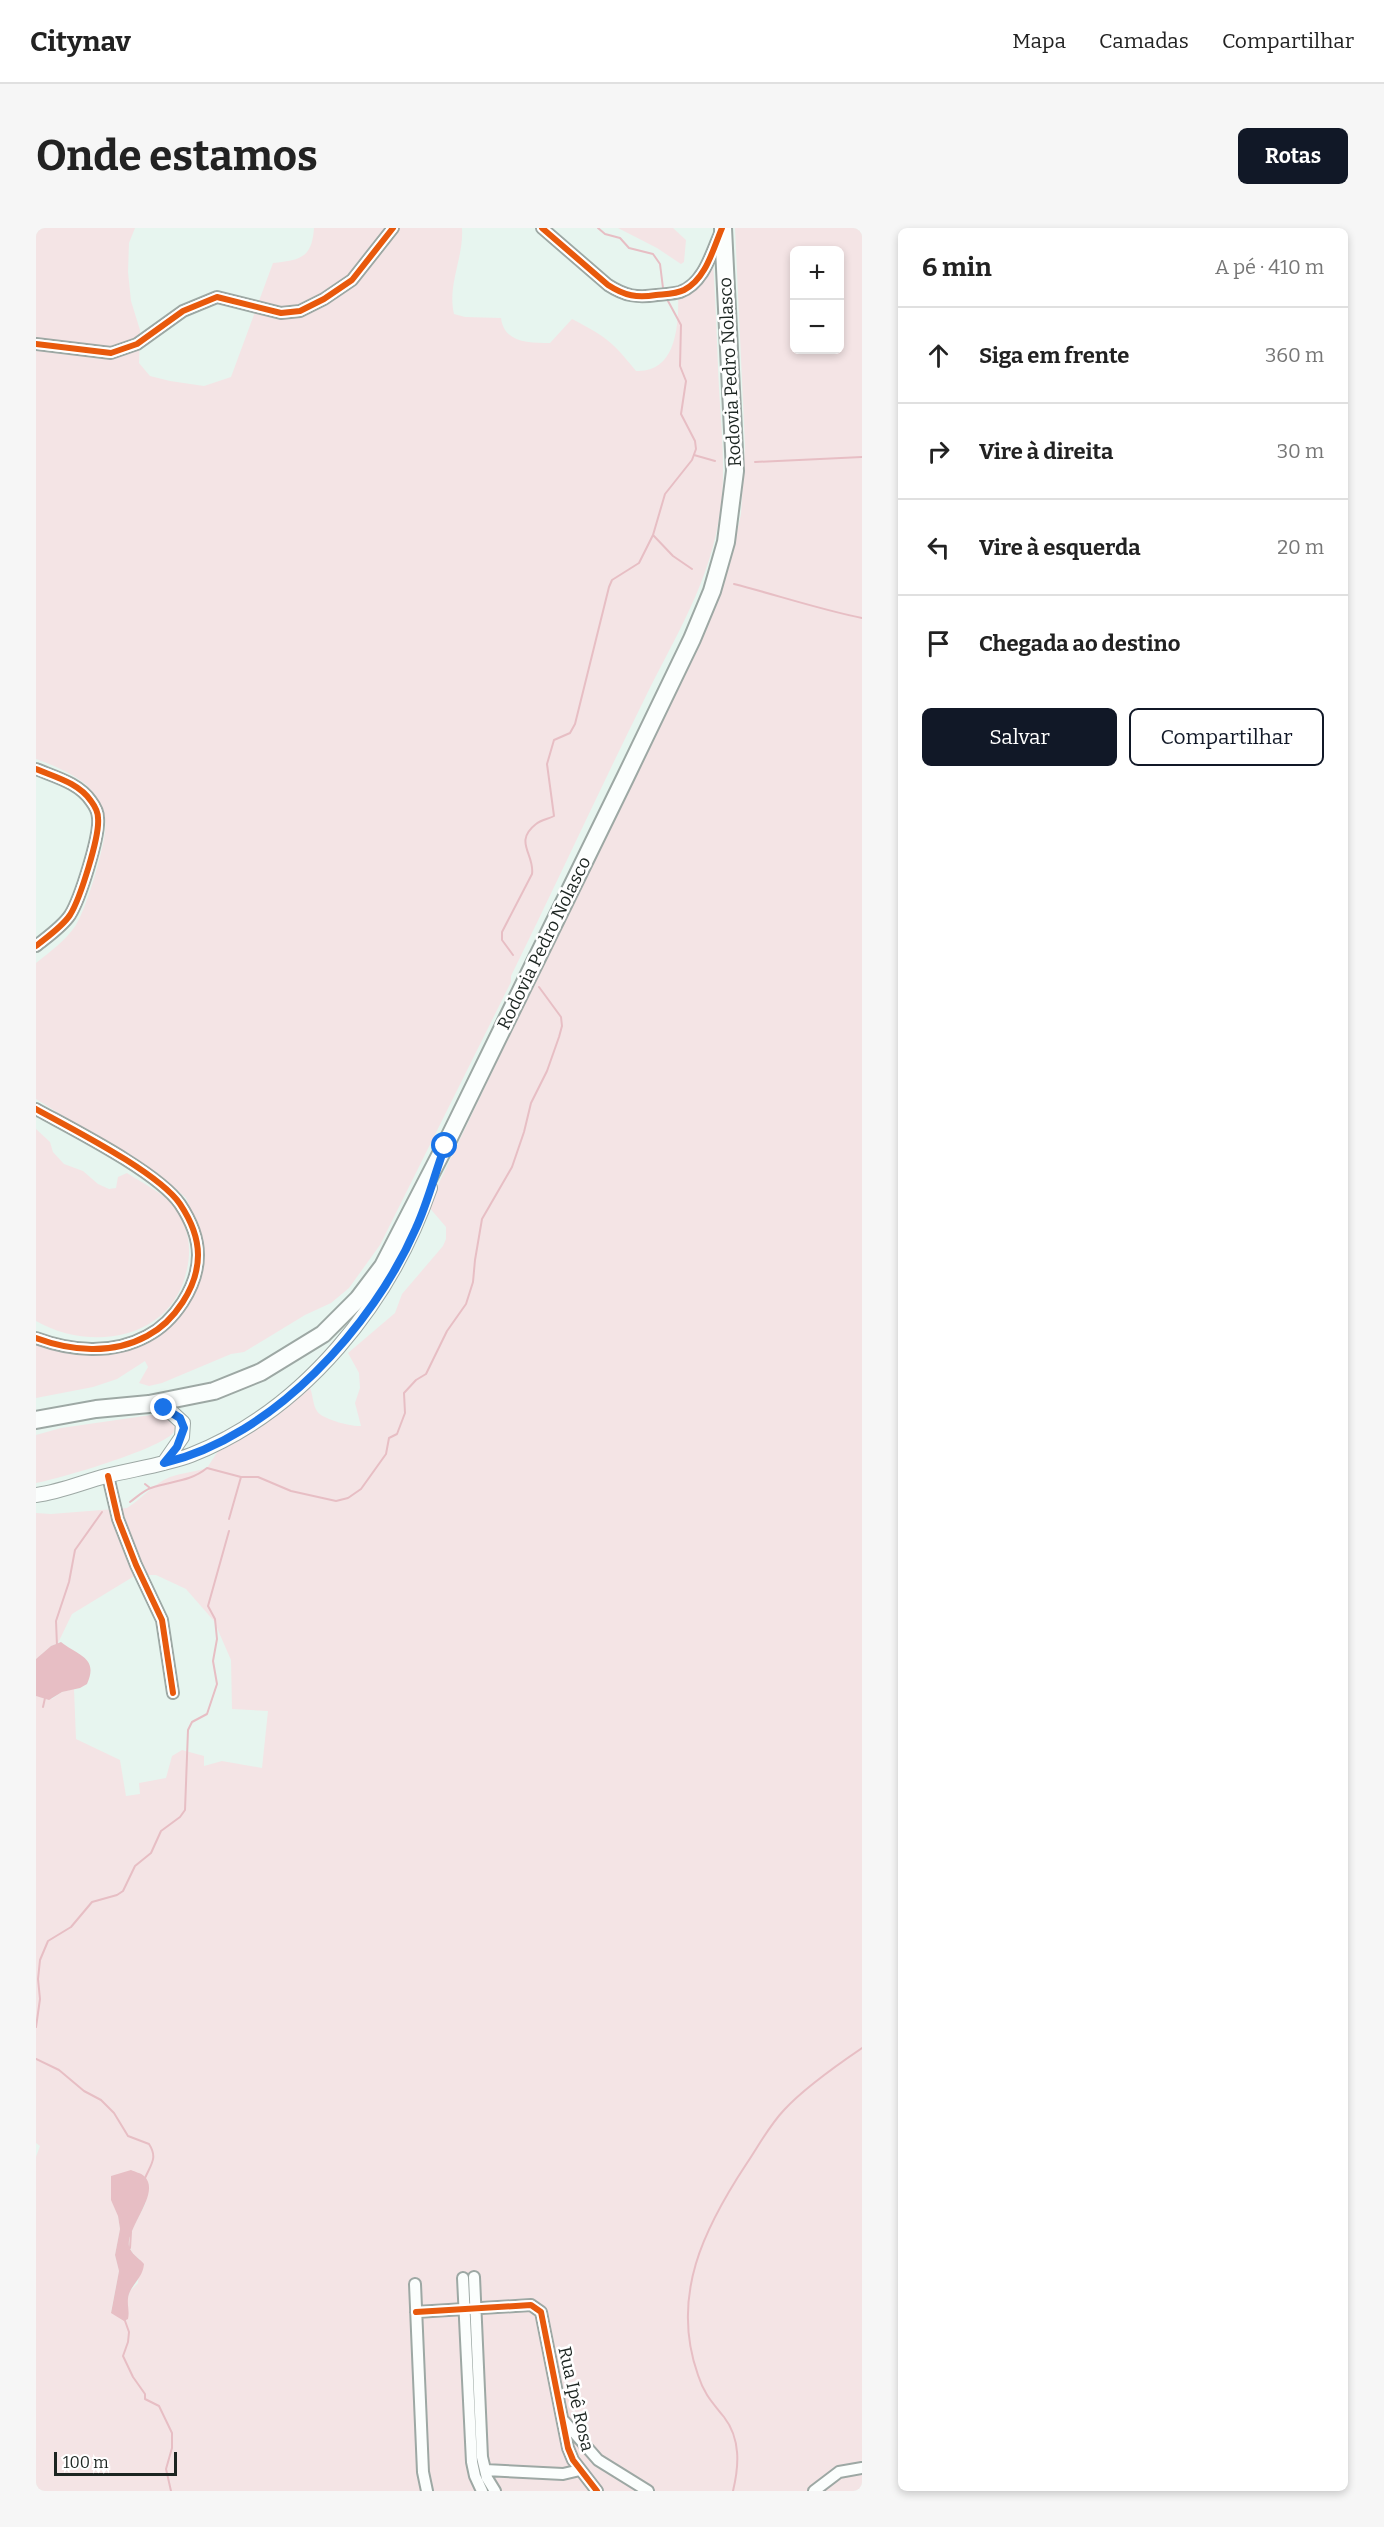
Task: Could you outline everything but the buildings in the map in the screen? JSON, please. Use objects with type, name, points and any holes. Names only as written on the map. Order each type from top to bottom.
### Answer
[{"type":"highway","name":"Rodovia Pedro Nolasco","points":[[36,1420],[96,1409],[149,1404],[224,1387],[261,1371],[323,1334],[358,1299],[383,1266],[445,1146],[687,650],[712,591],[726,542],[735,471],[723,228]]},
{"type":"highway","points":[[36,1407],[96,1409]]},
{"type":"main road","points":[[36,1495],[164,1463],[199,1451],[245,1428],[284,1400],[339,1349],[398,1263],[417,1227],[445,1146]]},
{"type":"main road","points":[[149,1404],[171,1412],[183,1423],[182,1437],[164,1463]]},
{"type":"street","points":[[36,344],[96,352],[111,353],[125,350],[183,311],[216,297],[281,313],[300,311],[343,288],[352,280],[393,228]]},
{"type":"street","points":[[542,228],[608,285],[620,293],[642,297],[682,291],[691,285],[706,266],[723,228]]},
{"type":"street","points":[[36,769],[65,780],[84,792],[93,802],[98,817],[97,832],[86,873],[70,915],[36,946]]},
{"type":"street","points":[[36,1109],[136,1167],[169,1191],[182,1207],[194,1230],[198,1255],[194,1276],[180,1306],[164,1324],[146,1337],[117,1346],[82,1350],[63,1347],[36,1338]]},
{"type":"street","points":[[108,1476],[118,1519],[136,1565],[174,1645]]},
{"type":"street","points":[[166,1632],[174,1694]]},
{"type":"street","points":[[468,2278],[482,2457],[485,2470],[495,2491]]},
{"type":"street","points":[[415,2284],[423,2472],[427,2491]]},
{"type":"street","name":"Rua Ipê Rosa","points":[[470,2309],[531,2305],[541,2312],[568,2448],[580,2470],[597,2491]]},
{"type":"street","points":[[416,2313],[470,2309]]},
{"type":"street","points":[[470,2309],[472,2462],[482,2491]]},
{"type":"street","points":[[564,2421],[598,2460],[648,2491]]},
{"type":"street","points":[[814,2491],[839,2472],[862,2468]]},
{"type":"street","points":[[485,2470],[563,2475],[580,2470]]},
{"type":"shaded area","points":[[36,228],[135,228],[129,243],[128,272],[131,301],[140,330],[139,363],[150,376],[204,386],[231,377],[273,263],[297,259],[307,252],[313,238],[314,228],[462,228],[461,250],[453,292],[454,314],[465,317],[501,318],[503,326],[512,337],[534,343],[550,343],[572,319],[608,340],[636,371],[650,369],[660,364],[668,355],[676,332],[678,293],[702,277],[713,263],[723,470],[718,526],[711,553],[692,604],[511,976],[511,982],[380,1245],[349,1288],[331,1303],[305,1315],[244,1352],[231,1354],[162,1383],[149,1386],[139,1383],[148,1367],[145,1361],[117,1379],[93,1387],[36,1398],[36,1336],[58,1347],[140,1343],[170,1327],[190,1300],[201,1265],[199,1230],[186,1198],[167,1181],[36,1099],[36,963],[68,936],[80,917],[96,873],[104,841],[105,819],[90,788],[68,773],[36,759]]},
{"type":"shaded area","points":[[618,228],[673,228],[686,240],[684,262],[681,264],[657,248]]},
{"type":"shaded area","points":[[735,228],[862,228],[862,2491],[36,2491],[36,2157],[40,2146],[36,2143],[36,1696],[52,1699],[62,1692],[74,1689],[76,1739],[120,1760],[126,1796],[140,1794],[139,1783],[166,1778],[172,1756],[182,1750],[204,1756],[204,1766],[222,1761],[262,1768],[268,1711],[232,1709],[231,1660],[214,1621],[186,1589],[156,1575],[136,1575],[72,1614],[58,1643],[36,1659],[36,1513],[51,1514],[127,1508],[164,1480],[207,1468],[227,1437],[310,1388],[317,1411],[324,1417],[361,1426],[355,1403],[360,1388],[359,1373],[348,1353],[395,1313],[402,1294],[443,1246],[446,1239],[446,1227],[428,1206],[706,624],[730,563],[741,514],[745,446]],"holes":[[[146,2202],[135,2224],[130,2247],[140,2259],[138,2283],[130,2291],[127,2301],[128,2319],[111,2312],[119,2271],[115,2255],[120,2229],[118,2216]]]},
{"type":"shaded area","points":[[36,1129],[50,1142],[53,1152],[64,1164],[83,1171],[98,1184],[109,1189],[116,1188],[118,1177],[127,1173],[165,1198],[175,1208],[183,1222],[188,1237],[189,1253],[187,1269],[179,1293],[165,1311],[148,1325],[127,1333],[105,1337],[81,1336],[58,1331],[36,1321]]},
{"type":"shaded area","points":[[165,1413],[177,1424],[173,1433],[164,1440],[108,1463],[36,1483],[36,1435],[61,1428]]},
{"type":"shaded area","points":[[61,1642],[80,1654],[89,1663],[90,1675],[87,1684],[62,1692],[49,1700],[36,1696],[36,1659],[51,1646]]},
{"type":"shaded area","points":[[131,2170],[144,2176],[149,2191],[130,2238],[130,2249],[144,2264],[142,2273],[129,2294],[128,2319],[124,2321],[111,2313],[119,2271],[115,2255],[120,2229],[118,2216],[111,2200],[111,2176]]},
{"type":"waterway","points":[[598,228],[605,234],[620,238],[629,248],[653,254],[660,264],[663,288]]},
{"type":"waterway","points":[[513,955],[502,940],[502,932],[532,874],[526,837],[529,830],[536,824],[554,816],[547,764],[554,740],[570,733],[575,724],[609,587],[612,580],[639,563],[653,535],[665,494],[692,460],[696,449],[695,441],[681,414],[686,381],[680,366],[681,325],[668,301]]},
{"type":"waterway","points":[[694,455],[715,461]]},
{"type":"waterway","points":[[755,462],[862,457]]},
{"type":"waterway","points":[[653,535],[673,556],[692,569]]},
{"type":"waterway","points":[[734,584],[862,618]]},
{"type":"waterway","points":[[130,1502],[148,1489],[187,1479],[207,1468],[241,1477],[258,1477],[291,1491],[336,1501],[348,1498],[361,1489],[386,1454],[389,1438],[397,1434],[405,1413],[404,1393],[416,1380],[426,1374],[447,1331],[466,1304],[473,1282],[482,1219],[512,1167],[531,1103],[547,1071],[562,1026],[561,1017],[539,987]]},
{"type":"waterway","points":[[229,1519],[241,1477]]},
{"type":"waterway","points":[[145,1484],[150,1488]]},
{"type":"waterway","points":[[57,1646],[56,1621],[69,1582],[75,1550],[102,1512]]},
{"type":"waterway","points":[[36,2027],[40,1999],[38,1979],[40,1960],[48,1941],[71,1927],[92,1902],[123,1891],[135,1866],[151,1853],[161,1831],[180,1817],[185,1810],[188,1730],[192,1722],[207,1714],[217,1684],[213,1661],[217,1639],[215,1619],[208,1606],[229,1531]]},
{"type":"waterway","points":[[43,1707],[45,1698]]},
{"type":"waterway","points":[[733,2491],[737,2472],[736,2443],[730,2425],[703,2387],[690,2346],[688,2318],[690,2290],[696,2264],[717,2212],[774,2122],[801,2093],[862,2048]]},
{"type":"waterway","points":[[36,2059],[59,2070],[84,2091],[101,2100],[114,2113],[128,2136],[149,2144],[153,2157],[145,2178]]},
{"type":"waterway","points":[[130,2248],[131,2232]]},
{"type":"waterway","points":[[124,2318],[129,2332],[123,2356],[133,2377],[145,2394],[145,2399],[159,2406],[172,2433],[172,2448],[166,2469],[171,2491]]},
{"type":"cycle path","points":[[36,344],[111,353],[137,344],[183,311],[217,297],[281,313],[300,311],[324,299],[352,280],[393,228]]},
{"type":"cycle path","points":[[542,228],[608,285],[626,294],[643,296],[670,294],[692,285],[708,263],[722,228]]},
{"type":"cycle path","points":[[36,769],[66,781],[80,790],[93,804],[98,818],[93,852],[74,907],[63,924],[36,946]]},
{"type":"cycle path","points":[[36,1109],[134,1165],[169,1192],[180,1204],[190,1222],[197,1242],[198,1255],[194,1279],[183,1302],[166,1322],[147,1336],[120,1346],[92,1349],[63,1346],[36,1338]]},
{"type":"cycle path","points":[[108,1476],[118,1519],[136,1565],[162,1620],[173,1693]]},
{"type":"cycle path","points":[[416,2312],[531,2305],[541,2312],[568,2448],[573,2460],[597,2491]]},
{"type":"route","points":[[164,1408],[180,1418],[184,1428],[177,1447],[164,1463],[216,1444],[245,1428],[284,1400],[339,1349],[398,1263],[417,1227],[445,1146]]}]
